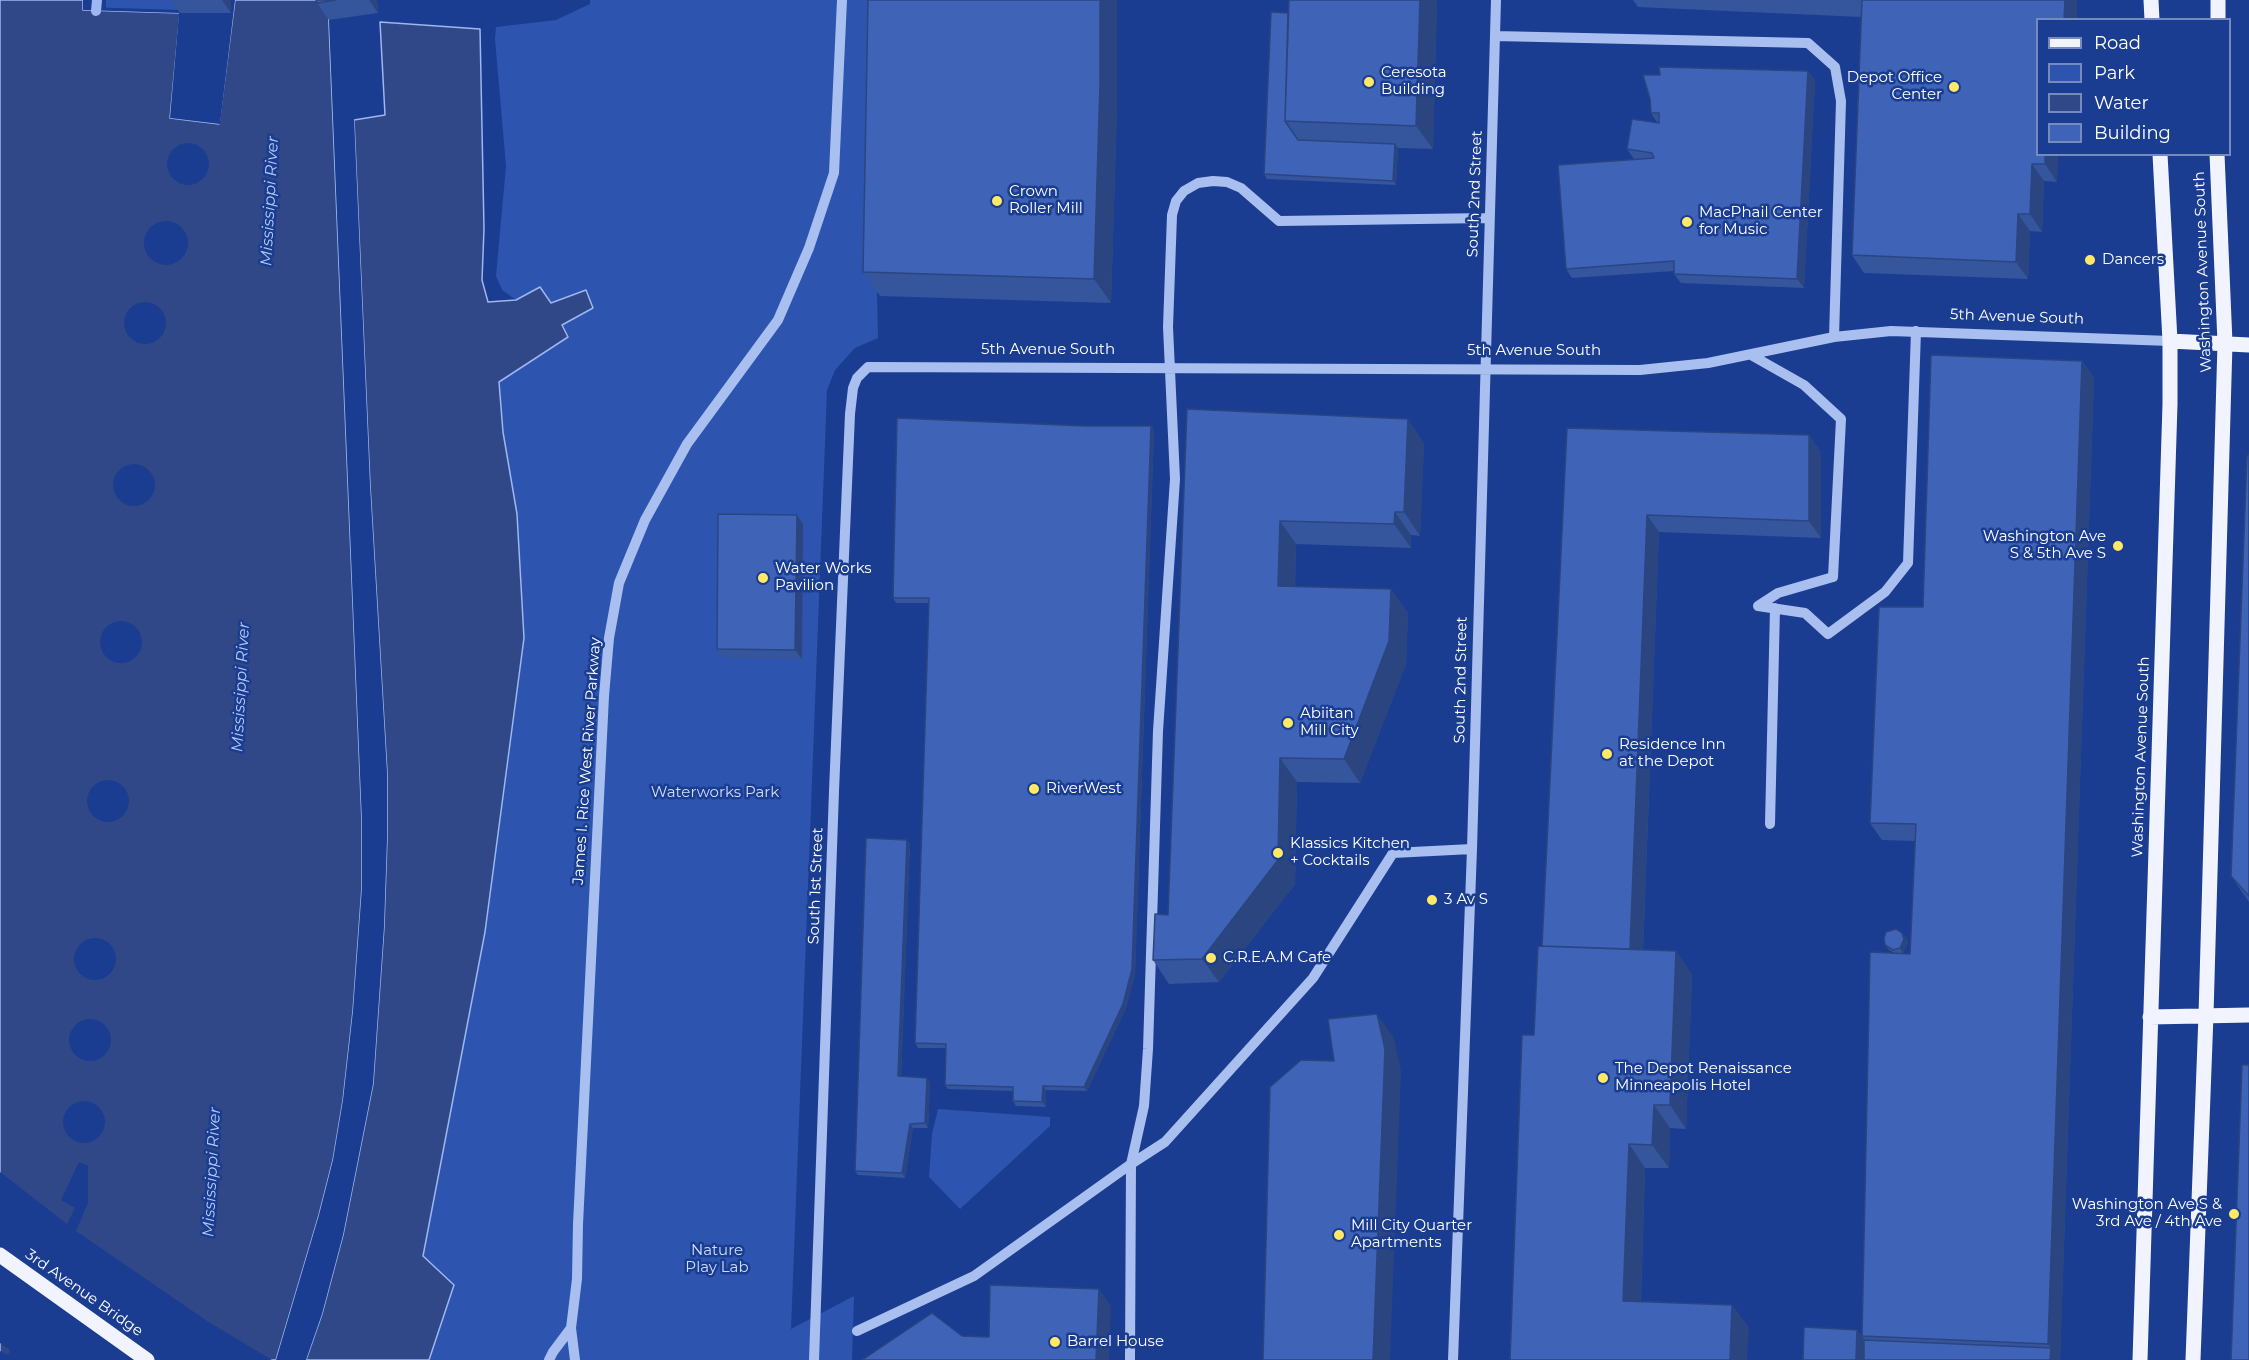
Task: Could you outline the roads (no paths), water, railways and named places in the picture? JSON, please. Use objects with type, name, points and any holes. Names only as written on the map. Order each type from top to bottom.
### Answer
[{"type":"main road","points":[[2151,0],[2152,18]]},
{"type":"main road","points":[[2218,0],[2218,18]]},
{"type":"main road","name":"Washington Avenue South","points":[[2140,1360],[2170,404],[2170,341],[2160,156]]},
{"type":"main road","name":"Washington Avenue South","points":[[2193,1360],[2206,1015],[2225,343],[2217,156]]},
{"type":"main road","name":"5th Avenue South","points":[[2170,341],[2249,345]]},
{"type":"main road","points":[[2150,1017],[2249,1016]]},
{"type":"main road","name":"3rd Avenue Bridge","points":[[0,1255],[147,1360]]},
{"type":"street","name":"James I. Rice West River Parkway","points":[[575,1360],[571,1328],[577,1279],[604,696],[609,638],[619,583],[645,520],[687,444],[778,320],[809,248],[834,173],[842,0]]},
{"type":"street","name":"South 2nd Street","points":[[1453,1360],[1472,849],[1496,0]]},
{"type":"street","points":[[1495,36],[1808,43],[1835,67],[1841,101],[1834,337]]},
{"type":"street","points":[[1130,1360],[1131,1164],[1144,1106],[1148,1049],[1158,731],[1175,479],[1168,320],[1172,215],[1176,201],[1184,191],[1198,183],[1213,181],[1234,185],[1250,195],[1280,221],[1489,218]]},
{"type":"street","name":"5th Avenue South","points":[[850,414],[853,388],[857,378],[868,367],[1640,370],[1707,363],[1834,337],[1891,331],[2170,341]]},
{"type":"street","points":[[1751,355],[1804,386],[1841,419],[1833,577],[1778,593],[1758,606],[1805,613],[1828,634],[1885,592],[1908,563],[1916,331]]},
{"type":"street","name":"South 1st Street","points":[[814,1360],[850,414]]},
{"type":"street","points":[[1770,824],[1775,609]]},
{"type":"street","points":[[857,1331],[974,1276],[1165,1142],[1313,978],[1393,853],[1472,849]]},
{"type":"street","name":"James I. Rice West River Parkway","points":[[549,1360],[571,1328]]},
{"type":"water","name":"Mississippi River","points":[[0,0],[83,0],[83,10],[180,13],[170,118],[219,124],[235,0],[328,0],[362,822],[362,887],[353,1011],[343,1100],[333,1160],[276,1360],[0,1360]]},
{"type":"water","points":[[380,22],[480,29],[484,229],[482,280],[488,302],[516,300],[540,287],[551,303],[586,290],[593,308],[562,325],[568,337],[499,382],[503,432],[517,514],[524,638],[485,932],[423,1256],[454,1285],[429,1360],[306,1360],[322,1314],[343,1235],[373,1084],[384,927],[387,772],[370,485],[354,120],[385,115]]},
{"type":"waterway","points":[[96,11],[97,0]]},
{"type":"place","name":"Ceresota Building","points":[[1369,82]]},
{"type":"place","name":"Depot Office Center","points":[[1954,87]]},
{"type":"place","name":"Crown Roller Mill","points":[[997,201]]},
{"type":"place","name":"MacPhail Center for Music","points":[[1687,222]]},
{"type":"place","name":"Dancers","points":[[2090,260]]},
{"type":"place","name":"Washington Ave S & 5th Ave S","points":[[2118,546]]},
{"type":"place","name":"Water Works Pavilion","points":[[763,578]]},
{"type":"place","name":"Abiitan Mill City","points":[[1288,723]]},
{"type":"place","name":"Residence Inn at the Depot","points":[[1607,754]]},
{"type":"place","name":"RiverWest","points":[[1034,789]]},
{"type":"place","name":"Klassics Kitchen + Cocktails","points":[[1278,853]]},
{"type":"place","name":"3 Av S","points":[[1432,900]]},
{"type":"place","name":"C.R.E.A.M Cafe","points":[[1211,958]]},
{"type":"place","name":"The Depot Renaissance Minneapolis Hotel","points":[[1603,1078]]},
{"type":"place","name":"Washington Ave S & 3rd Ave / 4th Ave","points":[[2234,1214]]},
{"type":"place","name":"Mill City Quarter Apartments","points":[[1339,1235]]},
{"type":"place","name":"Barrel House","points":[[1055,1342]]},
{"type":"park label","name":"Waterworks Park","points":[[715,793]]},
{"type":"park label","name":"Nature Play Lab","points":[[717,1260]]}]
